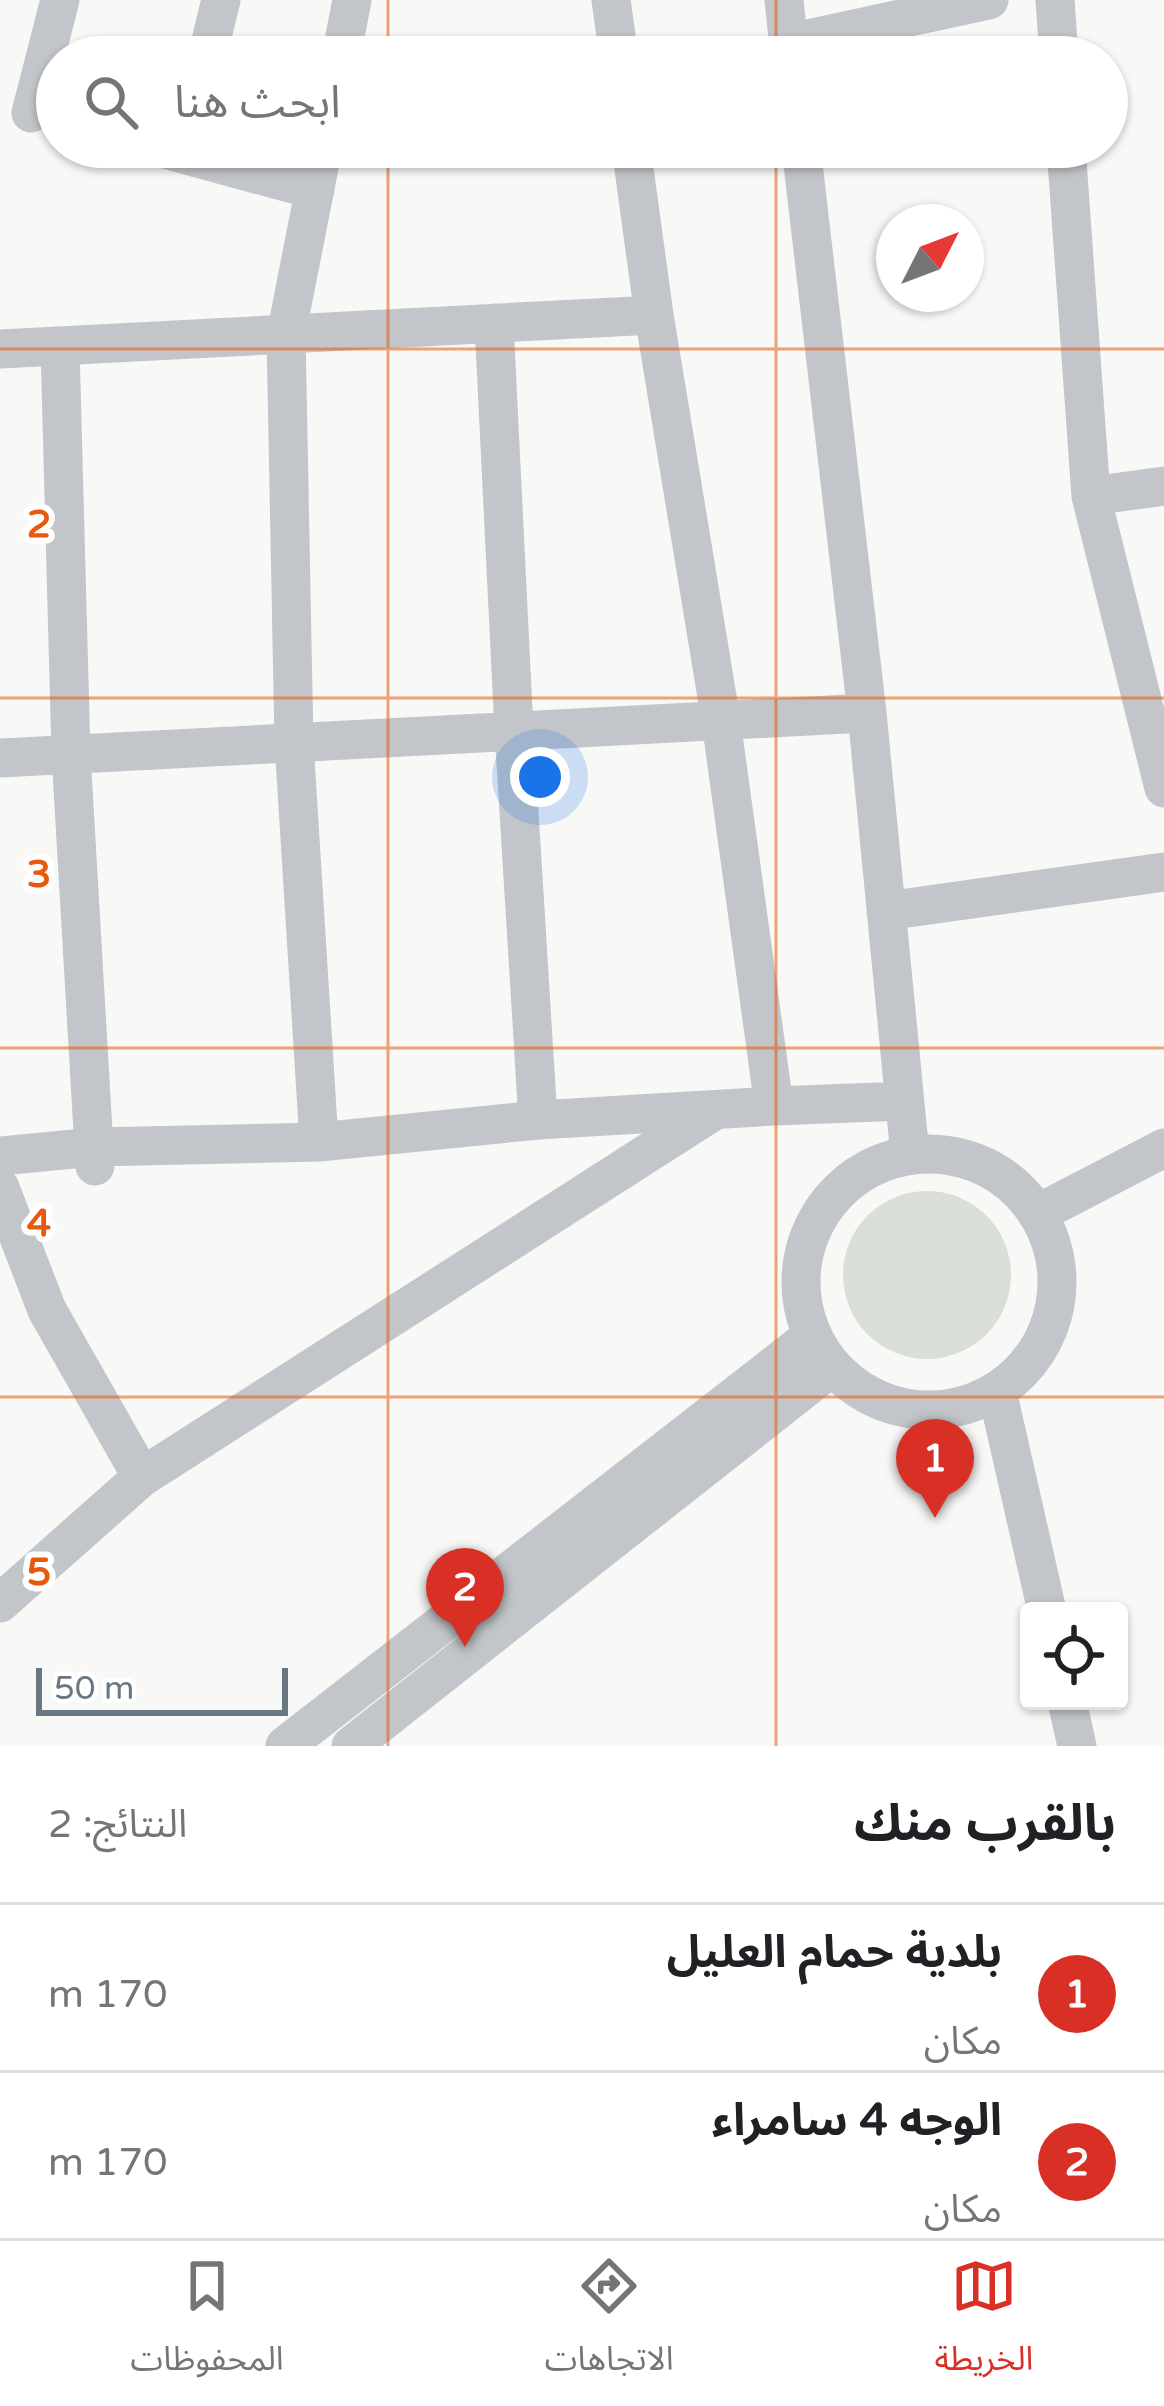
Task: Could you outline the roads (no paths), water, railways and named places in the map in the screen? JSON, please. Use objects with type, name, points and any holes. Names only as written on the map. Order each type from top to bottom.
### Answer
[{"type":"street","points":[[50,36],[60,0]]},
{"type":"street","points":[[212,36],[221,0]]},
{"type":"street","points":[[344,36],[352,0]]},
{"type":"street","points":[[611,0],[616,36]]},
{"type":"street","points":[[784,0],[788,36]]},
{"type":"street","points":[[845,36],[989,0]]},
{"type":"street","points":[[1055,0],[1058,36]]},
{"type":"street","points":[[239,168],[315,190]]},
{"type":"street","points":[[319,168],[286,335],[295,743],[319,1142]]},
{"type":"street","points":[[634,168],[721,721],[774,1106]]},
{"type":"street","points":[[803,168],[867,713],[910,1155]]},
{"type":"street","points":[[1068,168],[1091,496],[1164,788]]},
{"type":"street","points":[[0,349],[654,315]]},
{"type":"street","points":[[494,323],[538,1120]]},
{"type":"street","points":[[60,347],[71,754],[94,1157]]},
{"type":"street","points":[[1091,496],[1164,486]]},
{"type":"street","points":[[0,758],[867,713]]},
{"type":"street","points":[[886,911],[1164,872]]},
{"type":"street","points":[[0,1156],[94,1157],[319,1142],[538,1120],[904,1101]]},
{"type":"street","points":[[0,1603],[142,1477],[715,1110]]},
{"type":"street","points":[[1037,1214],[1164,1148]]},
{"type":"street","points":[[910,1155],[947,1155],[982,1166],[1013,1186],[1037,1214],[1053,1251],[1057,1291],[1048,1330],[1028,1365],[997,1391],[964,1406],[928,1411],[893,1406],[860,1390],[822,1352],[802,1302],[801,1267],[810,1233],[828,1202],[854,1178],[880,1163],[910,1155]]},
{"type":"street","points":[[0,1188],[47,1310],[142,1477]]},
{"type":"street","points":[[285,1746],[822,1352]]},
{"type":"street","points":[[351,1746],[822,1352]]},
{"type":"street","points":[[997,1391],[1045,1602]]},
{"type":"street","points":[[1069,1710],[1077,1746]]},
{"type":"place","name":"بلدية حمام العليل","points":[[935,1518]]},
{"type":"place","name":"الوجه 4 سامراء","points":[[465,1647]]}]
